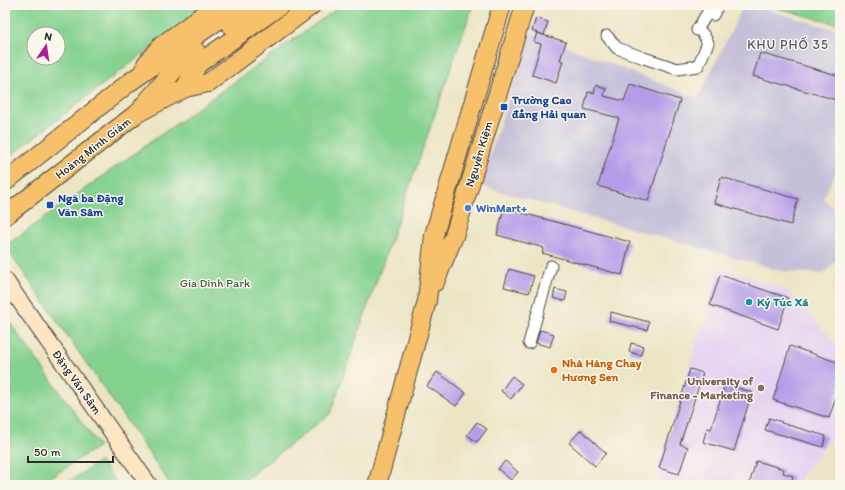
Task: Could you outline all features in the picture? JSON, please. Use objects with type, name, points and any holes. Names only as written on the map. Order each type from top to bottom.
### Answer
[{"type":"main road","points":[[5,182],[130,82],[162,45],[217,5]]},
{"type":"main road","points":[[136,114],[176,58],[240,5]]},
{"type":"main road","points":[[130,82],[176,58],[260,5]]},
{"type":"main road","points":[[185,88],[198,64],[281,5]]},
{"type":"main road","name":"Hoàng Minh Giám","points":[[5,216],[136,114],[185,88],[208,83],[312,5]]},
{"type":"main road","name":"Nguyễn Kiệm","points":[[427,301],[434,235],[502,5]]},
{"type":"main road","points":[[427,301],[443,237],[516,5]]},
{"type":"main road","name":"Nguyễn Kiệm","points":[[377,485],[427,301],[454,236],[525,5]]},
{"type":"street","points":[[607,36],[617,48],[644,58],[677,68],[698,66],[708,43],[700,32],[708,12],[713,15],[718,5]]},
{"type":"street","points":[[529,343],[552,266]]},
{"type":"street","name":"Đặng Văn Sâm","points":[[5,280],[149,485]]},
{"type":"shaded area","points":[[744,5],[751,5],[840,31],[840,163],[823,199],[840,213],[840,257],[823,274],[781,271],[480,186],[530,32],[698,98]]},
{"type":"shaded area","name":"University of Finance - Marketing","points":[[719,267],[787,290],[840,348],[840,428],[794,485],[664,485],[656,477]]},
{"type":"green space","points":[[5,5],[206,5],[5,160]]},
{"type":"green space","name":"Gia Dinh Park","points":[[342,5],[473,5],[330,414],[238,485],[171,485],[5,246]]},
{"type":"green space","points":[[766,5],[840,5],[840,25]]},
{"type":"green space","points":[[5,316],[99,446],[39,485],[5,485]]},
{"type":"green space","points":[[100,461],[118,485],[64,485]]},
{"type":"building","points":[[536,18],[548,22],[544,35],[532,31]]},
{"type":"building","points":[[537,33],[566,42],[560,60],[563,61],[556,83],[532,75],[541,44],[534,42]]},
{"type":"building","points":[[760,53],[840,76],[840,101],[753,76]]},
{"type":"building","points":[[630,84],[680,100],[648,201],[598,186],[619,118],[584,109],[588,92],[594,93],[596,85],[606,88],[604,96],[624,101]]},
{"type":"building","points":[[721,177],[798,199],[791,225],[714,203]]},
{"type":"building","points":[[504,208],[630,242],[622,275],[542,253],[544,248],[497,235]]},
{"type":"building","points":[[509,269],[534,276],[529,293],[504,287]]},
{"type":"building","name":"Ký Túc Xá","points":[[720,275],[788,298],[778,329],[710,305]]},
{"type":"building","points":[[555,289],[567,292],[565,301],[553,298]]},
{"type":"building","points":[[611,312],[649,322],[647,330],[609,321]]},
{"type":"building","points":[[540,330],[554,334],[550,347],[536,343]]},
{"type":"building","points":[[631,343],[643,346],[641,355],[629,352]]},
{"type":"building","points":[[790,346],[840,363],[840,385],[829,418],[773,400]]},
{"type":"building","points":[[690,369],[703,373],[680,444],[688,447],[679,474],[659,468]]},
{"type":"building","points":[[437,372],[466,393],[456,406],[427,386]]},
{"type":"building","points":[[512,376],[522,384],[511,399],[501,391]]},
{"type":"building","points":[[725,384],[752,392],[734,451],[703,442],[707,428],[711,429]]},
{"type":"building","points":[[769,418],[826,436],[823,447],[765,430]]},
{"type":"building","points":[[477,422],[487,429],[477,442],[467,435]]},
{"type":"building","points":[[581,430],[606,453],[595,466],[569,443]]},
{"type":"building","points":[[505,461],[518,472],[511,480],[498,469]]},
{"type":"building","points":[[756,461],[784,469],[783,473],[793,476],[791,485],[749,485]]},
{"type":"place","name":"Trường Cao đẳng Hải quan","points":[[504,107]]},
{"type":"place","name":"Ngã ba Đặng Văn Sâm","points":[[50,205]]},
{"type":"place","name":"WinMart+","points":[[468,208]]},
{"type":"place","name":"Ký Túc Xá","points":[[749,302]]},
{"type":"place","name":"Nhà Hàng Chay Hương Sen","points":[[554,370]]},
{"type":"place","name":"University of Finance - Marketing","points":[[761,388]]},
{"type":"district","name":"KHU PHỐ 35","points":[[788,44]]}]
